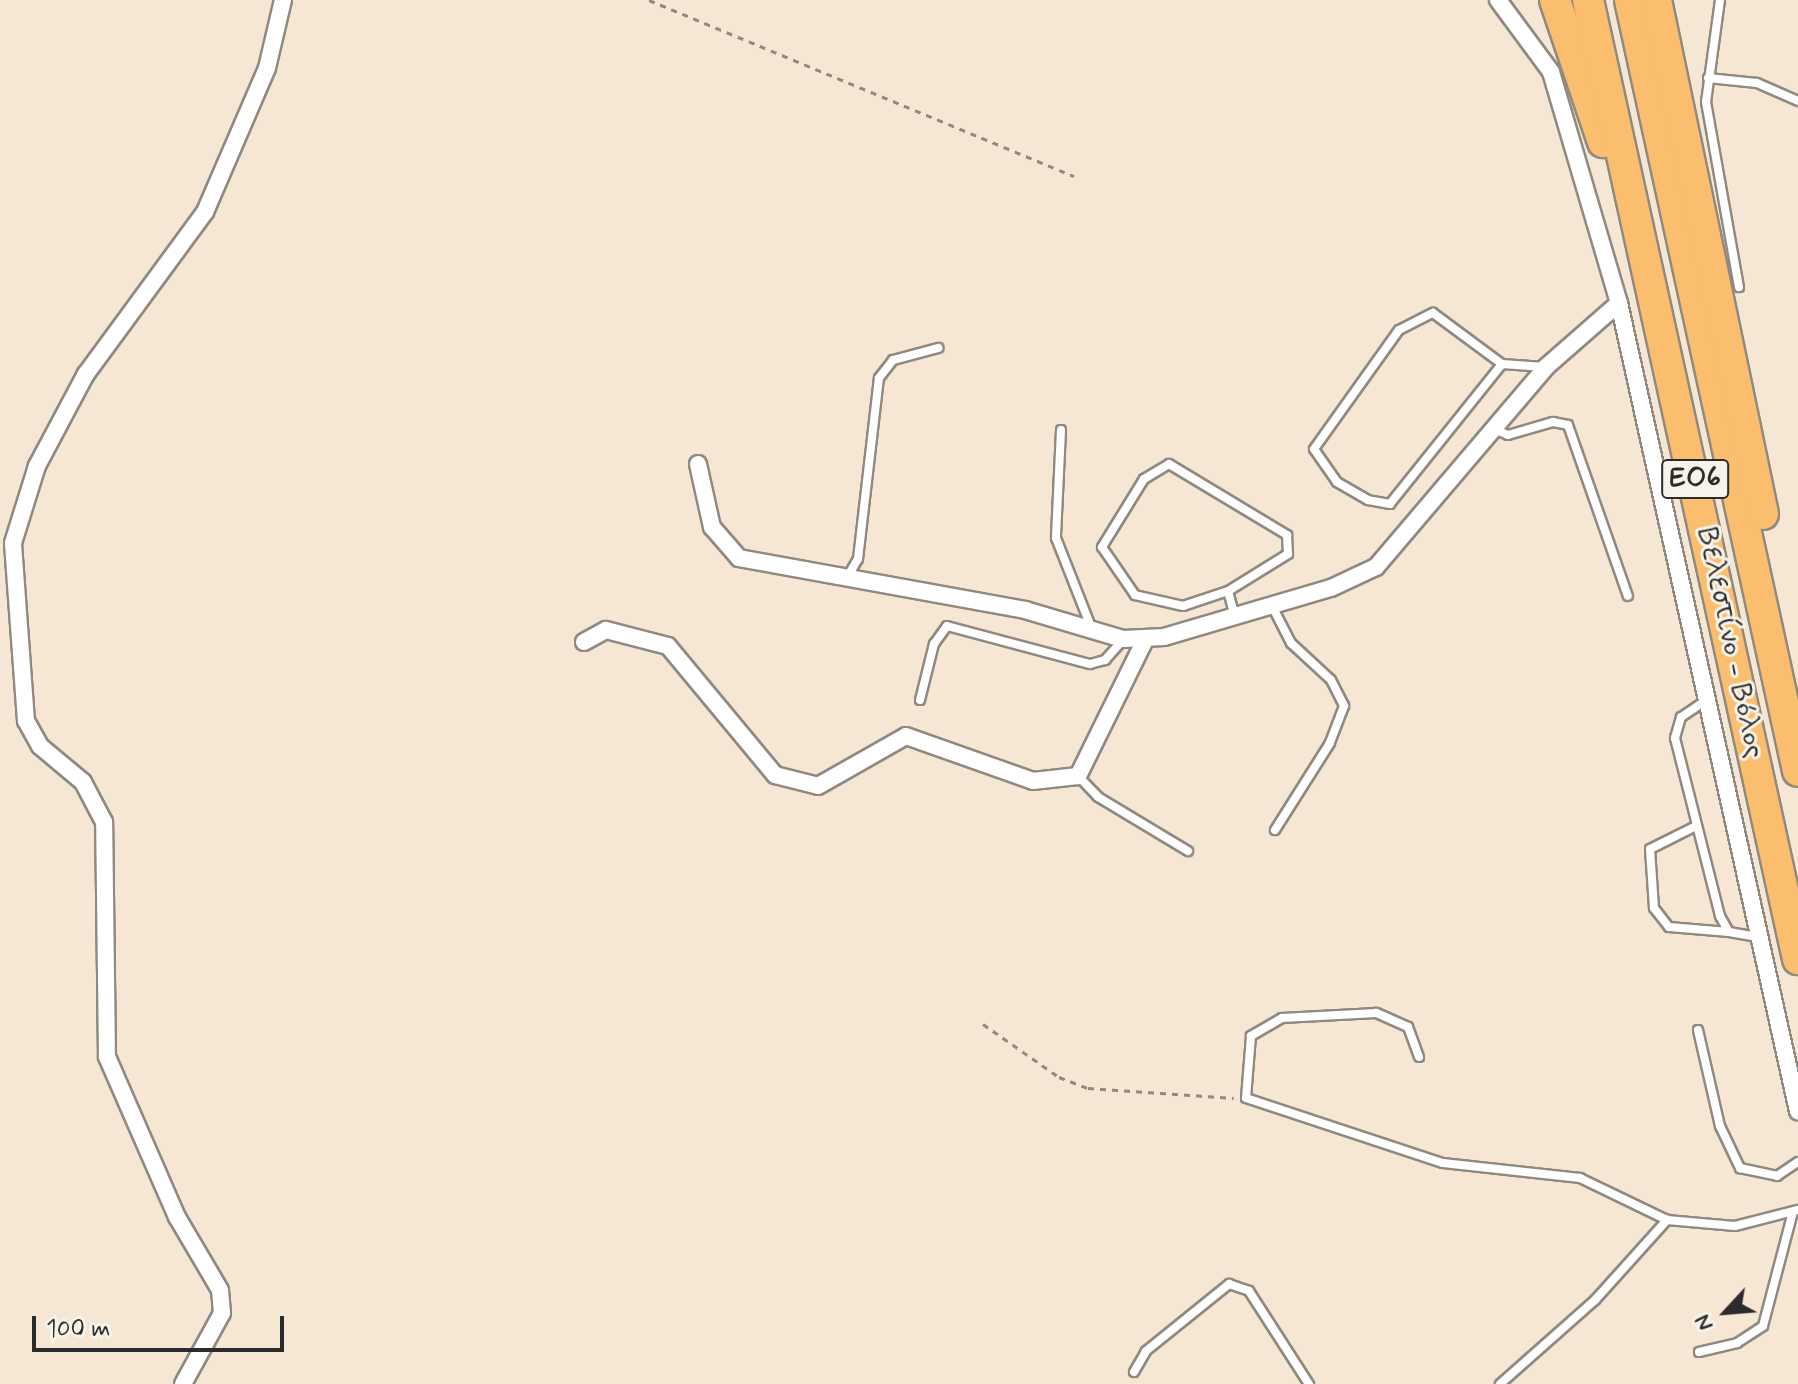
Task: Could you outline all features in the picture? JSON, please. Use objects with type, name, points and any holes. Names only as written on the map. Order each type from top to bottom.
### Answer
[{"type":"highway","points":[[1555,0],[1657,301]]},
{"type":"highway","name":"Βελεστίνο - Βόλος","points":[[1588,0],[1657,301],[1798,959]]},
{"type":"highway","name":"Βελεστίνο - Βόλος","points":[[1630,0],[1798,771]]},
{"type":"highway","points":[[1656,0],[1798,688]]},
{"type":"street","points":[[183,1384],[222,1313],[220,1290],[177,1217],[107,1057],[104,822],[83,782],[40,746],[26,721],[13,543],[37,466],[86,374],[205,212],[267,68],[283,0]]},
{"type":"street","points":[[1498,0],[1551,72],[1619,303],[1798,1111]]},
{"type":"street","points":[[698,464],[712,527],[732,554],[1092,628],[1123,639],[1145,640],[1272,606],[1376,567],[1546,367],[1619,303]]},
{"type":"street","points":[[584,642],[606,630],[668,646],[757,757],[795,783],[833,782],[906,736],[1033,781],[1078,776],[1145,640]]},
{"type":"lane","points":[[1720,0],[1708,78],[1709,127],[1739,287]]},
{"type":"lane","points":[[1708,78],[1757,83],[1798,101]]},
{"type":"lane","points":[[1502,364],[1390,504],[1348,491],[1320,461],[1314,449],[1413,319],[1433,313],[1502,364],[1546,367]]},
{"type":"lane","points":[[847,577],[858,559],[879,378],[893,360],[938,348]]},
{"type":"lane","points":[[1494,429],[1508,435],[1553,422],[1568,425],[1628,596]]},
{"type":"lane","points":[[1061,430],[1056,538],[1092,628]]},
{"type":"lane","points":[[1169,464],[1290,539],[1288,554],[1228,591],[1183,606],[1155,604],[1135,595],[1105,557],[1102,547],[1156,468],[1169,464]]},
{"type":"lane","points":[[1228,591],[1235,617]]},
{"type":"lane","points":[[1272,606],[1291,643],[1331,680],[1344,706],[1330,743],[1275,830]]},
{"type":"lane","points":[[920,700],[934,644],[947,626],[1090,664],[1105,660],[1123,639]]},
{"type":"lane","points":[[1705,701],[1681,717],[1675,738],[1696,826],[1729,932]]},
{"type":"lane","points":[[1078,776],[1098,797],[1188,851]]},
{"type":"lane","points":[[1696,826],[1650,849],[1654,908],[1669,927],[1758,937]]},
{"type":"lane","points":[[1419,1057],[1408,1027],[1376,1013],[1282,1018],[1251,1036],[1246,1098],[1443,1163],[1580,1178],[1667,1220],[1735,1226],[1795,1211],[1763,1326],[1737,1343],[1699,1352]]},
{"type":"lane","points":[[1698,1030],[1720,1126],[1740,1168],[1777,1176],[1798,1162]]},
{"type":"lane","points":[[1500,1384],[1595,1300],[1667,1220]]},
{"type":"lane","points":[[1134,1372],[1146,1351],[1229,1284],[1249,1291],[1309,1384]]},
{"type":"path","points":[[649,0],[1074,176]]},
{"type":"path","points":[[983,1024],[1059,1077],[1088,1088],[1172,1099],[1246,1098]]}]
